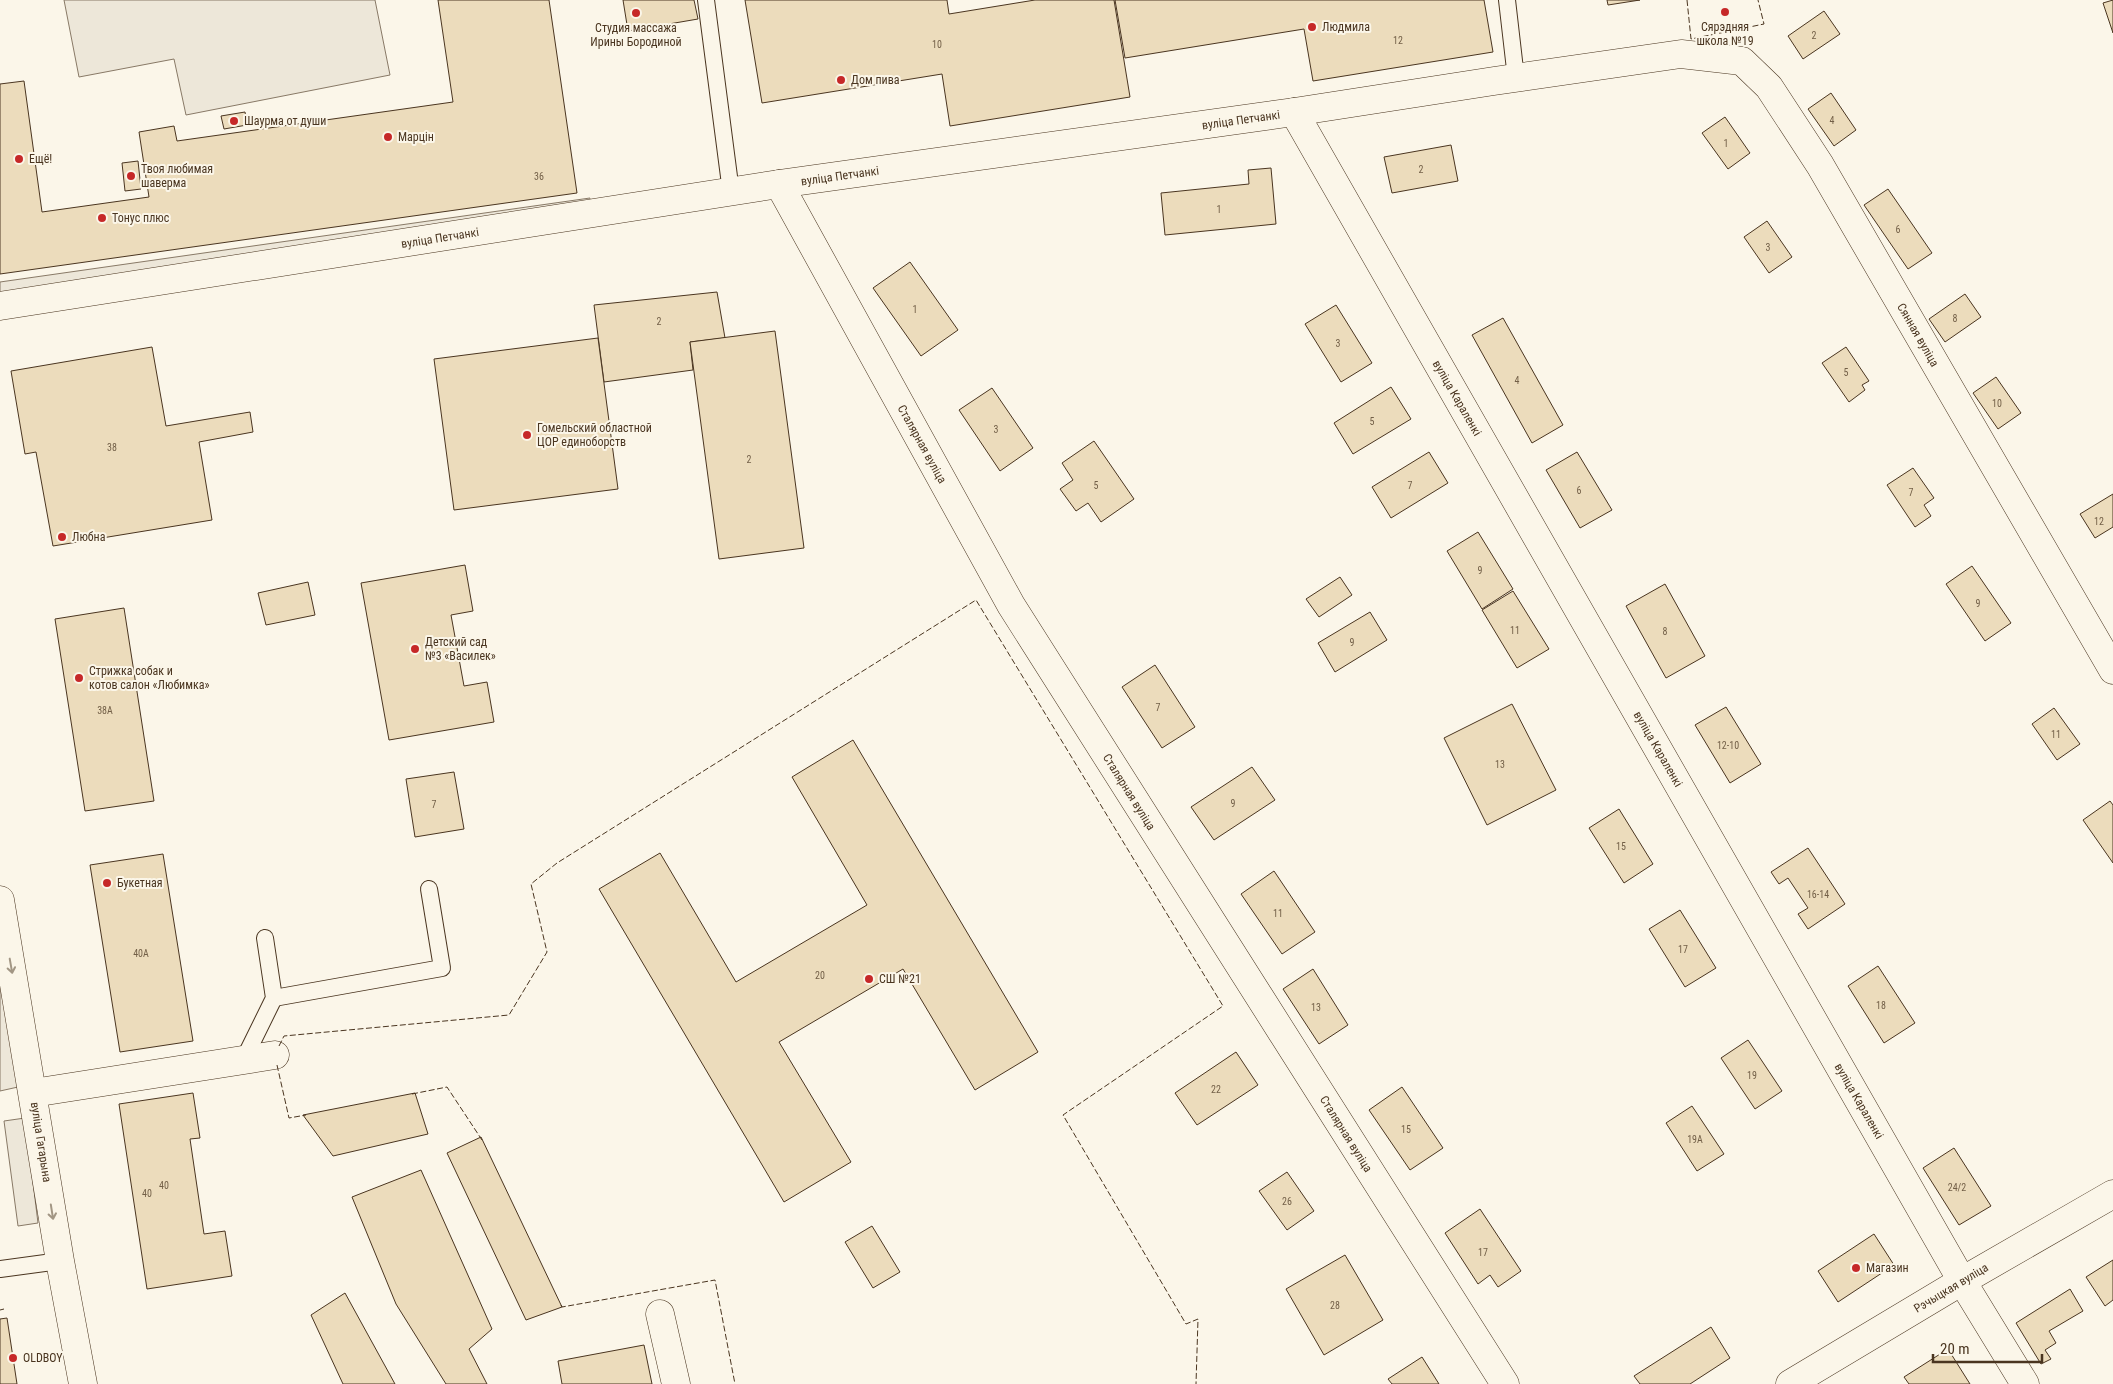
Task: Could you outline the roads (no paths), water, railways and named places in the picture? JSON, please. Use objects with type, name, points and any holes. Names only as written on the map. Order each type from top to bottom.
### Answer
[{"type":"street","name":"вуліца Петчанкі","points":[[0,306],[779,184],[1294,112],[1682,54]]},
{"type":"street","name":"Сянная вуліца","points":[[1682,54],[1742,61],[1769,87],[1820,165],[2113,670]]},
{"type":"street","name":"вуліца Караленкі","points":[[1294,112],[1962,1280],[2025,1384]]},
{"type":"street","name":"Сталярная вуліца","points":[[779,184],[1011,605],[1504,1384]]},
{"type":"street","name":"вуліца Гагарына","points":[[0,900],[60,1261],[83,1384]]},
{"type":"street","points":[[33,1093],[275,1055]]},
{"type":"street","name":"Рэчыцкая вуліца","points":[[1790,1384],[1962,1280],[2113,1194]]},
{"type":"street","points":[[660,1314],[676,1384]]},
{"type":"lane","points":[[706,0],[731,192]]},
{"type":"lane","points":[[1507,0],[1516,78]]},
{"type":"lane","points":[[274,998],[442,968],[429,888]]},
{"type":"lane","points":[[244,1059],[274,998],[265,938]]},
{"type":"lane","points":[[0,1269],[60,1261]]},
{"type":"place","name":"Сярэдняя школа №19","points":[[1725,12]]},
{"type":"place","name":"Студия массажа Ирины Бородиной","points":[[636,13]]},
{"type":"place","name":"Людмила","points":[[1312,27]]},
{"type":"place","name":"Дом пива","points":[[841,80]]},
{"type":"place","name":"Шаурма от души","points":[[234,121]]},
{"type":"place","name":"Марцін","points":[[388,137]]},
{"type":"place","name":"Ещё!","points":[[19,159]]},
{"type":"place","name":"Твоя любимая шаверма","points":[[131,176]]},
{"type":"place","name":"Тонус плюс","points":[[102,218]]},
{"type":"place","name":"Гомельский областной ЦОР единоборств","points":[[527,435]]},
{"type":"place","name":"Любна","points":[[62,537]]},
{"type":"place","name":"Детский сад №3 «Василек»","points":[[415,649]]},
{"type":"place","name":"Стрижка собак и котов салон «Любимка»","points":[[79,678]]},
{"type":"place","name":"Букетная","points":[[107,883]]},
{"type":"place","name":"СШ №21","points":[[869,979]]},
{"type":"place","name":"Магазин","points":[[1856,1268]]},
{"type":"place","name":"OLDBOY","points":[[13,1358]]}]
